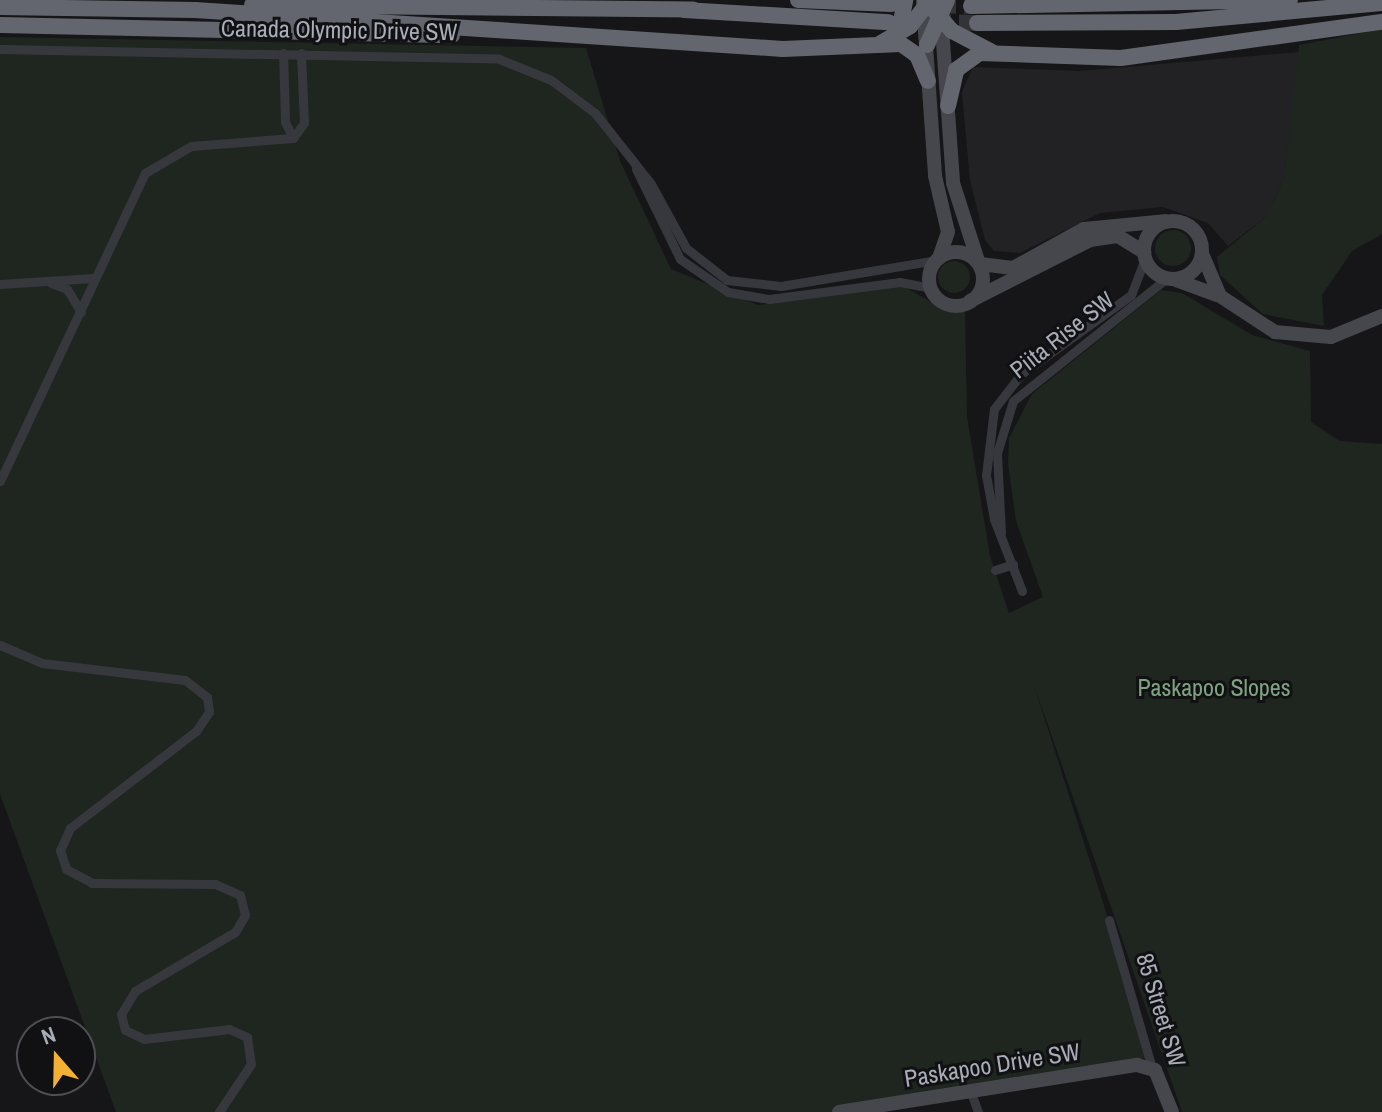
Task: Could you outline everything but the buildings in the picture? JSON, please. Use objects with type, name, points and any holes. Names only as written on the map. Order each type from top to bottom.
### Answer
[{"type":"highway","points":[[567,0],[693,10],[886,35],[910,48],[928,81]]},
{"type":"highway","points":[[0,7],[195,10],[653,37],[783,49],[886,35],[903,26],[898,2],[798,0]]},
{"type":"highway","points":[[971,6],[1290,0]]},
{"type":"highway","points":[[195,10],[369,2],[693,10]]},
{"type":"highway","points":[[977,23],[1176,22],[1382,3]]},
{"type":"highway","points":[[886,35],[931,7]]},
{"type":"highway","points":[[931,7],[935,43]]},
{"type":"highway","points":[[931,7],[997,54]]},
{"type":"highway","points":[[948,106],[959,65],[973,55],[1152,56],[1382,22]]},
{"type":"highway","points":[[0,25],[653,37]]},
{"type":"street","points":[[935,43],[928,81],[935,176],[948,232],[930,288],[948,303],[970,301],[1090,240],[1118,236],[1170,279],[1220,296],[1266,328],[1295,336],[1343,335],[1382,316]]},
{"type":"street","points":[[935,43],[948,106],[953,183],[979,263],[983,286],[970,301]]},
{"type":"street","name":"Canada Olympic Drive SW","points":[[0,49],[459,53],[513,62],[585,104],[636,166],[693,256],[737,283],[846,279],[938,259]]},
{"type":"street","points":[[283,53],[285,122],[293,138]]},
{"type":"street","points":[[0,481],[81,312],[93,278],[156,164],[191,146],[293,138],[304,123],[301,53]]},
{"type":"street","name":"Canada Olympic Drive SW","points":[[636,166],[680,259],[728,292],[769,299],[900,282],[930,288]]},
{"type":"street","points":[[938,259],[960,254],[979,263],[1007,269],[1084,229],[1165,221],[1195,229],[1220,296]]},
{"type":"street","points":[[1144,256],[1165,221]]},
{"type":"street","name":"Piita Rise SW","points":[[1022,591],[1001,533],[985,457],[994,409],[1021,374],[1131,295],[1144,256]]},
{"type":"street","points":[[1170,279],[1190,273],[1203,256]]},
{"type":"street","points":[[0,284],[93,278]]},
{"type":"street","name":"Piita Rise SW","points":[[1001,533],[997,453],[1013,401],[1170,279]]},
{"type":"street","points":[[47,282],[67,289],[81,312]]},
{"type":"street","points":[[995,570],[1013,564]]},
{"type":"street","points":[[0,645],[42,663],[185,680],[207,697],[209,712],[196,731],[70,828],[60,850],[66,869],[92,883],[215,884],[240,895],[245,915],[235,932],[135,991],[121,1014],[125,1030],[144,1039],[229,1029],[247,1037],[251,1064],[219,1112]]},
{"type":"street","name":"85 Street SW","points":[[1109,920],[1152,1068],[1172,1112]]},
{"type":"street","name":"Paskapoo Drive SW","points":[[839,1112],[868,1110],[970,1090],[1152,1068]]},
{"type":"street","points":[[970,1090],[978,1112]]},
{"type":"shaded area","points":[[1299,52],[1284,178],[1267,216],[1228,246],[1208,223],[1163,207],[1100,213],[1020,253],[994,251],[985,240],[970,180],[962,92],[973,67],[1080,71]]},
{"type":"green space","points":[[1382,29],[1382,234],[1352,251],[1322,295],[1324,326],[1263,314],[1220,275],[1217,257],[1267,216],[1284,178],[1299,45]]},
{"type":"green space","name":"Paskapoo Slopes","points":[[0,37],[586,48],[620,161],[671,269],[758,305],[903,286],[945,310],[965,311],[967,417],[990,556],[1009,613],[1043,597],[1016,521],[1008,464],[1009,438],[1032,394],[1161,290],[1182,293],[1252,335],[1310,351],[1311,422],[1340,441],[1382,444],[1382,1112],[1182,1112],[1034,685],[1152,1057],[839,1112],[116,1112],[96,1057],[96,1016],[81,1016],[0,794]]},
{"type":"green space","points":[[1173,230],[1186,235],[1191,248],[1186,261],[1173,266],[1160,261],[1155,248],[1160,235]]},
{"type":"green space","points":[[954,261],[966,265],[970,277],[966,289],[954,293],[942,289],[938,277],[942,265]]},
{"type":"tunnel","points":[[892,4],[971,6]]},
{"type":"tunnel","points":[[935,22],[977,23]]}]
